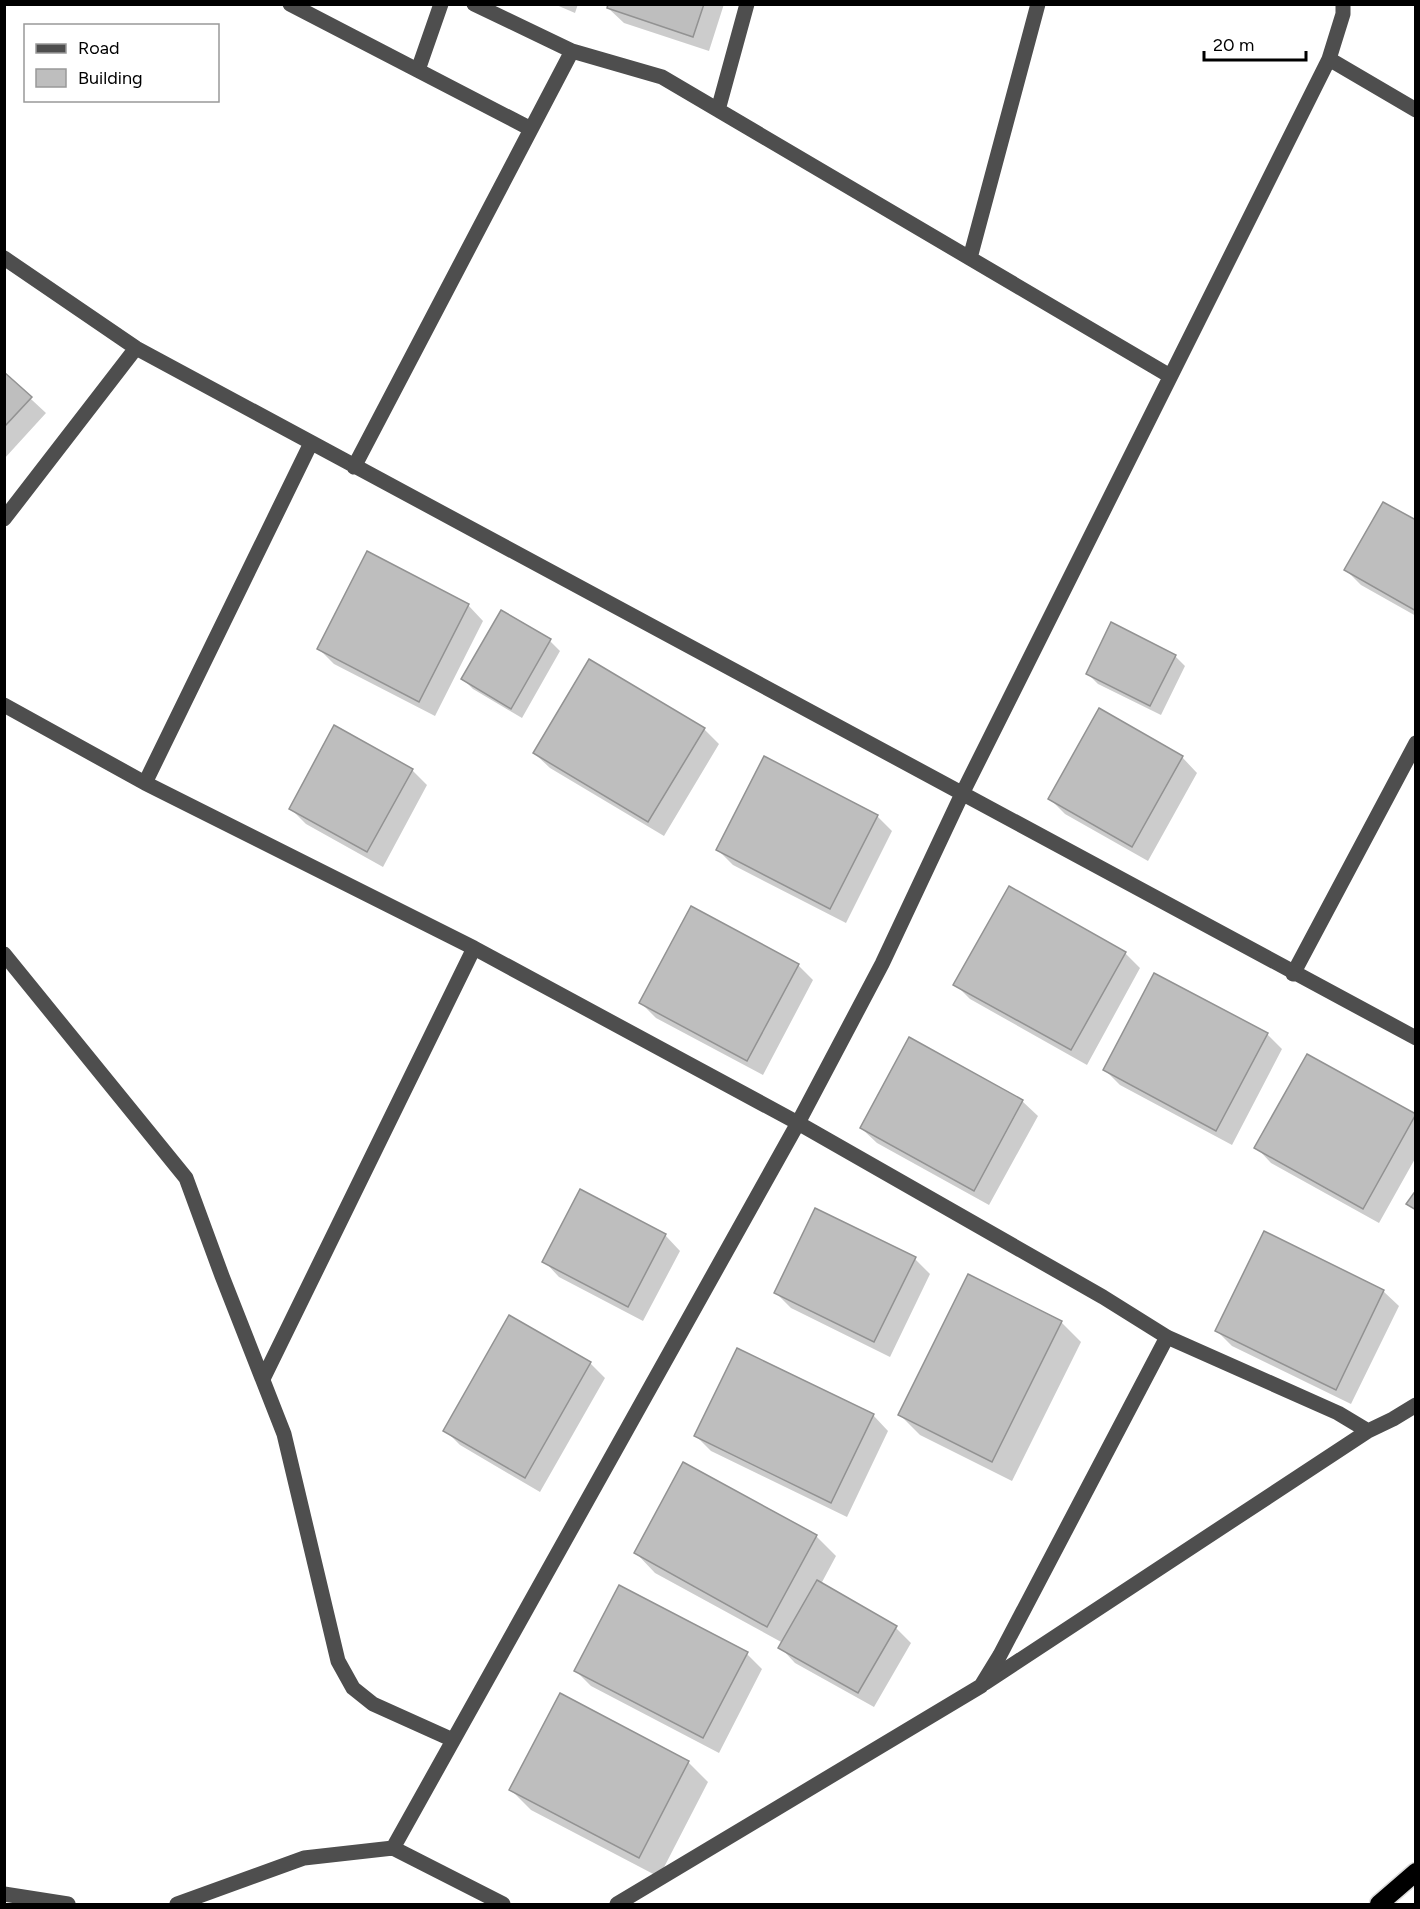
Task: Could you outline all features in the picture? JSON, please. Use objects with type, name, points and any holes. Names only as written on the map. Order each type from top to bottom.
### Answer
[{"type":"highway","points":[[1378,1905],[1416,1872]]},
{"type":"street","points":[[290,4],[531,129]]},
{"type":"street","points":[[418,70],[441,4]]},
{"type":"street","points":[[474,4],[572,51],[662,77],[1170,376]]},
{"type":"street","points":[[718,110],[747,4]]},
{"type":"street","points":[[970,258],[1038,4]]},
{"type":"street","points":[[393,1848],[798,1123],[882,964],[962,794],[1329,59],[1343,14],[1343,4]]},
{"type":"street","points":[[354,467],[572,51]]},
{"type":"street","points":[[1329,59],[1416,110]]},
{"type":"street","points":[[4,258],[136,348],[1293,974],[1416,1038]]},
{"type":"street","points":[[4,519],[136,348]]},
{"type":"street","points":[[145,783],[311,443]]},
{"type":"street","points":[[4,705],[145,783],[474,948],[798,1123],[1103,1297],[1167,1337],[1338,1413],[1368,1431]]},
{"type":"street","points":[[1293,974],[1416,744]]},
{"type":"street","points":[[263,1379],[474,948]]},
{"type":"street","points":[[4,954],[186,1178],[284,1434],[338,1661],[353,1688],[373,1704],[453,1740]]},
{"type":"street","points":[[981,1686],[1000,1655],[1167,1337]]},
{"type":"street","points":[[617,1905],[981,1686],[1368,1431],[1416,1405]]},
{"type":"street","points":[[177,1905],[304,1858],[393,1848],[502,1905]]},
{"type":"street","points":[[4,1894],[68,1905]]},
{"type":"building","points":[[608,4],[704,4],[693,37],[607,8]]},
{"type":"building","points":[[4,372],[32,397],[4,427]]},
{"type":"building","points":[[1383,502],[1416,520],[1416,611],[1344,570]]},
{"type":"building","points":[[367,551],[469,604],[419,702],[317,649]]},
{"type":"building","points":[[501,610],[551,639],[511,709],[461,679]]},
{"type":"building","points":[[1111,622],[1176,655],[1150,706],[1086,674]]},
{"type":"building","points":[[589,659],[705,728],[648,822],[533,753]]},
{"type":"building","points":[[1099,708],[1183,756],[1132,847],[1048,799]]},
{"type":"building","points":[[334,725],[413,769],[367,852],[289,809]]},
{"type":"building","points":[[764,756],[878,815],[830,909],[716,850]]},
{"type":"building","points":[[1009,886],[1126,952],[1071,1050],[953,985]]},
{"type":"building","points":[[691,906],[799,964],[747,1061],[639,1003]]},
{"type":"building","points":[[1154,973],[1268,1033],[1216,1131],[1103,1070]]},
{"type":"building","points":[[909,1037],[1023,1100],[974,1191],[860,1128]]},
{"type":"building","points":[[1307,1054],[1416,1114],[1363,1209],[1254,1148]]},
{"type":"building","points":[[580,1189],[666,1234],[628,1307],[542,1262]]},
{"type":"building","points":[[1416,1190],[1416,1210],[1406,1204]]},
{"type":"building","points":[[815,1208],[916,1257],[874,1342],[774,1293]]},
{"type":"building","points":[[1264,1231],[1384,1290],[1336,1390],[1215,1331]]},
{"type":"building","points":[[968,1274],[1062,1321],[992,1462],[898,1415]]},
{"type":"building","points":[[509,1315],[591,1362],[525,1478],[443,1431]]},
{"type":"building","points":[[737,1348],[874,1414],[831,1503],[694,1436]]},
{"type":"building","points":[[683,1462],[817,1535],[767,1627],[634,1553]]},
{"type":"building","points":[[817,1580],[897,1626],[858,1693],[778,1648]]},
{"type":"building","points":[[619,1585],[748,1652],[703,1738],[574,1671]]},
{"type":"building","points":[[560,1693],[689,1761],[639,1858],[509,1790]]}]
